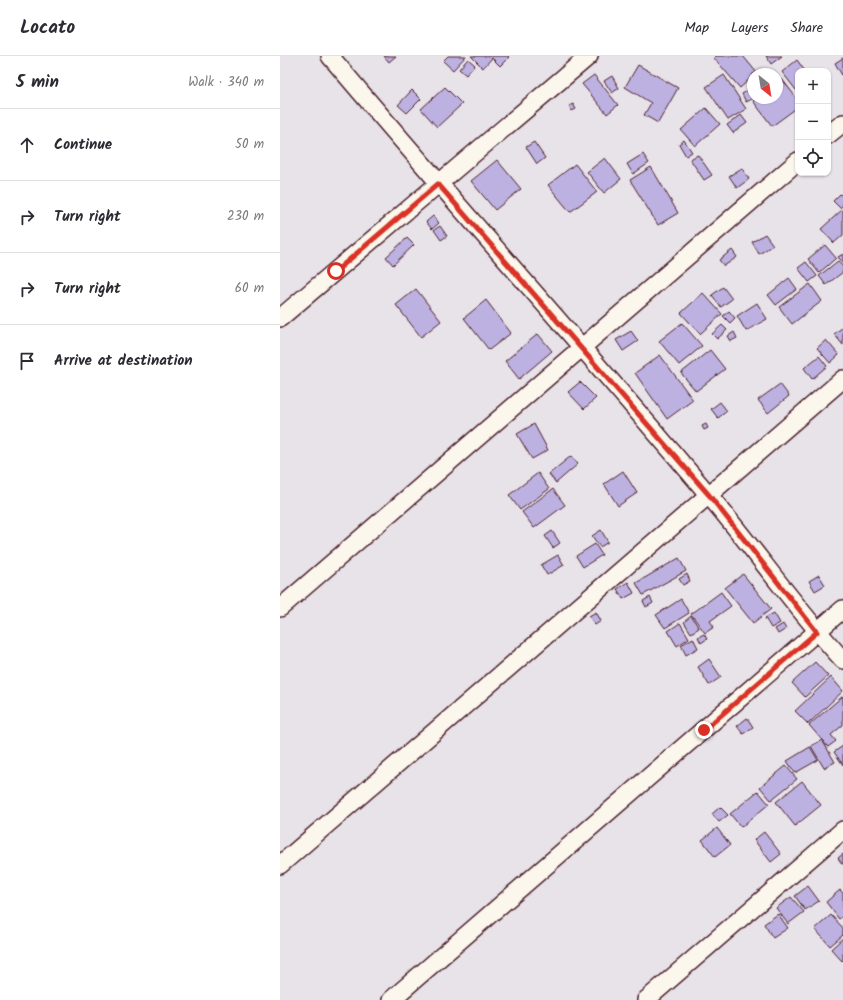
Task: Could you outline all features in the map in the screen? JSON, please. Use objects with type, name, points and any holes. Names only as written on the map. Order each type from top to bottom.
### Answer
[{"type":"street","points":[[330,56],[438,184],[709,495],[817,632],[843,660]]},
{"type":"street","points":[[280,318],[589,56]]},
{"type":"street","points":[[831,133],[843,123]]},
{"type":"street","points":[[280,608],[795,164]]},
{"type":"street","points":[[280,865],[843,379]]},
{"type":"street","points":[[391,1000],[843,609]]},
{"type":"street","points":[[646,1000],[843,830]]},
{"type":"building","points":[[384,56],[396,56],[389,62]]},
{"type":"building","points":[[448,56],[466,56],[453,70],[443,61]]},
{"type":"building","points":[[471,56],[509,57],[500,66],[492,58],[483,68]]},
{"type":"building","points":[[716,56],[743,56],[753,68],[747,68],[747,82],[740,88],[714,58]]},
{"type":"building","points":[[766,56],[782,56],[771,64]]},
{"type":"building","points":[[843,58],[843,77],[835,63]]},
{"type":"building","points":[[468,59],[475,65],[466,75],[459,69]]},
{"type":"building","points":[[797,60],[803,68],[795,68],[795,89],[783,73],[783,71]]},
{"type":"building","points":[[638,65],[678,88],[658,123],[644,115],[651,103],[625,87]]},
{"type":"building","points":[[594,75],[618,105],[607,114],[582,84]]},
{"type":"building","points":[[724,75],[746,109],[728,120],[706,87]]},
{"type":"building","points":[[612,76],[619,88],[612,93],[604,81]]},
{"type":"building","points":[[783,80],[795,96],[795,109],[772,126],[755,104],[783,104]]},
{"type":"building","points":[[445,87],[462,104],[437,127],[421,109]]},
{"type":"building","points":[[412,90],[421,99],[407,113],[398,105]]},
{"type":"building","points":[[747,91],[747,102],[746,102],[742,94]]},
{"type":"building","points":[[573,104],[576,109],[572,111],[569,106]]},
{"type":"building","points":[[706,108],[720,124],[695,146],[681,130]]},
{"type":"building","points":[[741,115],[747,123],[733,133],[727,125]]},
{"type":"building","points":[[684,140],[692,152],[686,156],[679,144]]},
{"type":"building","points":[[534,142],[545,158],[537,164],[526,147]]},
{"type":"building","points":[[643,154],[649,163],[633,174],[627,164]]},
{"type":"building","points":[[698,155],[712,175],[704,180],[690,159]]},
{"type":"building","points":[[605,158],[621,179],[604,193],[587,172]]},
{"type":"building","points":[[497,160],[521,189],[495,210],[471,181]]},
{"type":"building","points":[[575,164],[597,192],[570,212],[548,185]]},
{"type":"building","points":[[651,167],[678,213],[658,225],[630,180]]},
{"type":"building","points":[[742,168],[749,179],[737,188],[729,176]]},
{"type":"building","points":[[840,194],[843,196],[843,205],[840,208],[833,201]]},
{"type":"building","points":[[843,209],[843,235],[834,243],[821,229]]},
{"type":"building","points":[[433,216],[439,223],[432,229],[426,222]]},
{"type":"building","points":[[440,226],[447,236],[441,240],[434,230]]},
{"type":"building","points":[[765,234],[773,245],[759,254],[752,242]]},
{"type":"building","points":[[407,238],[414,245],[393,265],[386,257]]},
{"type":"building","points":[[825,245],[836,258],[819,273],[808,259]]},
{"type":"building","points":[[732,250],[737,257],[724,266],[719,260]]},
{"type":"building","points":[[843,254],[843,263],[838,257]]},
{"type":"building","points":[[838,261],[843,267],[843,272],[826,285],[819,276]]},
{"type":"building","points":[[806,262],[817,276],[809,282],[798,268]]},
{"type":"building","points":[[789,278],[797,289],[776,305],[768,295]]},
{"type":"building","points":[[810,284],[822,301],[792,324],[779,307]]},
{"type":"building","points":[[723,287],[732,299],[721,307],[712,295]]},
{"type":"building","points":[[416,289],[441,321],[421,337],[396,305]]},
{"type":"building","points":[[703,293],[722,314],[700,334],[681,313]]},
{"type":"building","points":[[486,300],[511,333],[489,350],[464,318]]},
{"type":"building","points":[[757,303],[767,319],[746,331],[737,316]]},
{"type":"building","points":[[729,311],[735,318],[730,323],[723,316]]},
{"type":"building","points":[[682,323],[702,346],[679,365],[659,341]]},
{"type":"building","points":[[722,325],[727,330],[717,339],[712,334]]},
{"type":"building","points":[[843,327],[843,345],[834,334]]},
{"type":"building","points":[[631,331],[638,341],[623,351],[616,340]]},
{"type":"building","points":[[734,332],[737,338],[731,341],[728,336]]},
{"type":"building","points":[[538,334],[552,351],[519,379],[505,361]]},
{"type":"building","points":[[826,340],[839,355],[830,363],[817,348]]},
{"type":"building","points":[[710,350],[725,369],[696,391],[681,373]]},
{"type":"building","points":[[660,355],[693,400],[667,419],[635,373]]},
{"type":"building","points":[[819,356],[827,366],[812,379],[804,368]]},
{"type":"building","points":[[580,382],[596,398],[584,409],[568,392]]},
{"type":"building","points":[[780,384],[789,396],[768,413],[758,400]]},
{"type":"building","points":[[720,402],[727,411],[718,418],[711,409]]},
{"type":"building","points":[[534,424],[548,450],[532,459],[517,434]]},
{"type":"building","points":[[706,424],[708,428],[704,430],[702,426]]},
{"type":"building","points":[[571,456],[578,464],[556,483],[549,474]]},
{"type":"building","points":[[623,471],[637,493],[618,506],[604,484]]},
{"type":"building","points":[[538,473],[549,489],[520,510],[509,495]]},
{"type":"building","points":[[553,489],[565,505],[534,528],[522,512]]},
{"type":"building","points":[[601,530],[608,542],[600,547],[592,536]]},
{"type":"building","points":[[552,531],[560,543],[553,548],[545,536]]},
{"type":"building","points":[[595,544],[602,555],[583,567],[576,556]]},
{"type":"building","points":[[558,555],[564,565],[547,575],[541,565]]},
{"type":"building","points":[[679,558],[686,571],[643,595],[636,583]]},
{"type":"building","points":[[687,574],[690,581],[683,585],[679,579]]},
{"type":"building","points":[[743,574],[771,609],[753,623],[725,588]]},
{"type":"building","points":[[819,575],[825,585],[815,591],[809,581]]},
{"type":"building","points":[[628,582],[634,593],[623,599],[617,589]]},
{"type":"building","points":[[721,592],[731,606],[710,621],[714,627],[705,633],[691,614]]},
{"type":"building","points":[[650,597],[653,603],[646,607],[643,601]]},
{"type":"building","points":[[681,599],[689,613],[665,628],[656,615]]},
{"type":"building","points":[[596,612],[601,621],[595,625],[589,616]]},
{"type":"building","points":[[774,613],[780,623],[771,628],[765,618]]},
{"type":"building","points":[[691,616],[699,628],[691,633],[684,622]]},
{"type":"building","points":[[680,623],[689,638],[677,646],[668,631]]},
{"type":"building","points":[[783,624],[786,629],[778,634],[775,629]]},
{"type":"building","points":[[704,634],[707,639],[701,643],[698,637]]},
{"type":"building","points":[[693,638],[698,648],[686,655],[681,645]]},
{"type":"building","points":[[709,659],[721,677],[709,685],[698,667]]},
{"type":"building","points":[[815,662],[828,676],[805,697],[792,683]]},
{"type":"building","points":[[831,677],[843,691],[808,724],[795,711]]},
{"type":"building","points":[[843,696],[843,725],[831,735],[836,741],[828,747],[809,725]]},
{"type":"building","points":[[747,718],[753,727],[743,734],[737,726]]},
{"type":"building","points":[[822,740],[835,762],[824,768],[811,746]]},
{"type":"building","points":[[843,746],[843,765],[834,752]]},
{"type":"building","points":[[810,747],[818,760],[795,773],[787,761]]},
{"type":"building","points":[[786,766],[797,779],[771,800],[760,787]]},
{"type":"building","points":[[802,781],[821,805],[795,826],[776,802]]},
{"type":"building","points":[[758,791],[769,804],[741,827],[730,814]]},
{"type":"building","points":[[720,807],[728,815],[719,822],[712,814]]},
{"type":"building","points":[[717,828],[730,845],[715,857],[702,840]]},
{"type":"building","points":[[764,832],[781,854],[771,862],[754,840]]},
{"type":"building","points":[[843,854],[843,864],[842,864],[838,858]]},
{"type":"building","points":[[808,886],[819,901],[805,910],[795,896]]},
{"type":"building","points":[[840,890],[843,893],[843,916],[839,919],[826,902]]},
{"type":"building","points":[[791,897],[804,912],[788,924],[776,908]]},
{"type":"building","points":[[778,914],[788,928],[773,938],[764,924]]},
{"type":"building","points":[[831,915],[843,928],[843,935],[830,946],[815,929]]},
{"type":"building","points":[[843,938],[843,960],[842,961],[831,949]]},
{"type":"route","points":[[336,271],[438,184],[709,495],[817,632],[704,730]]}]
